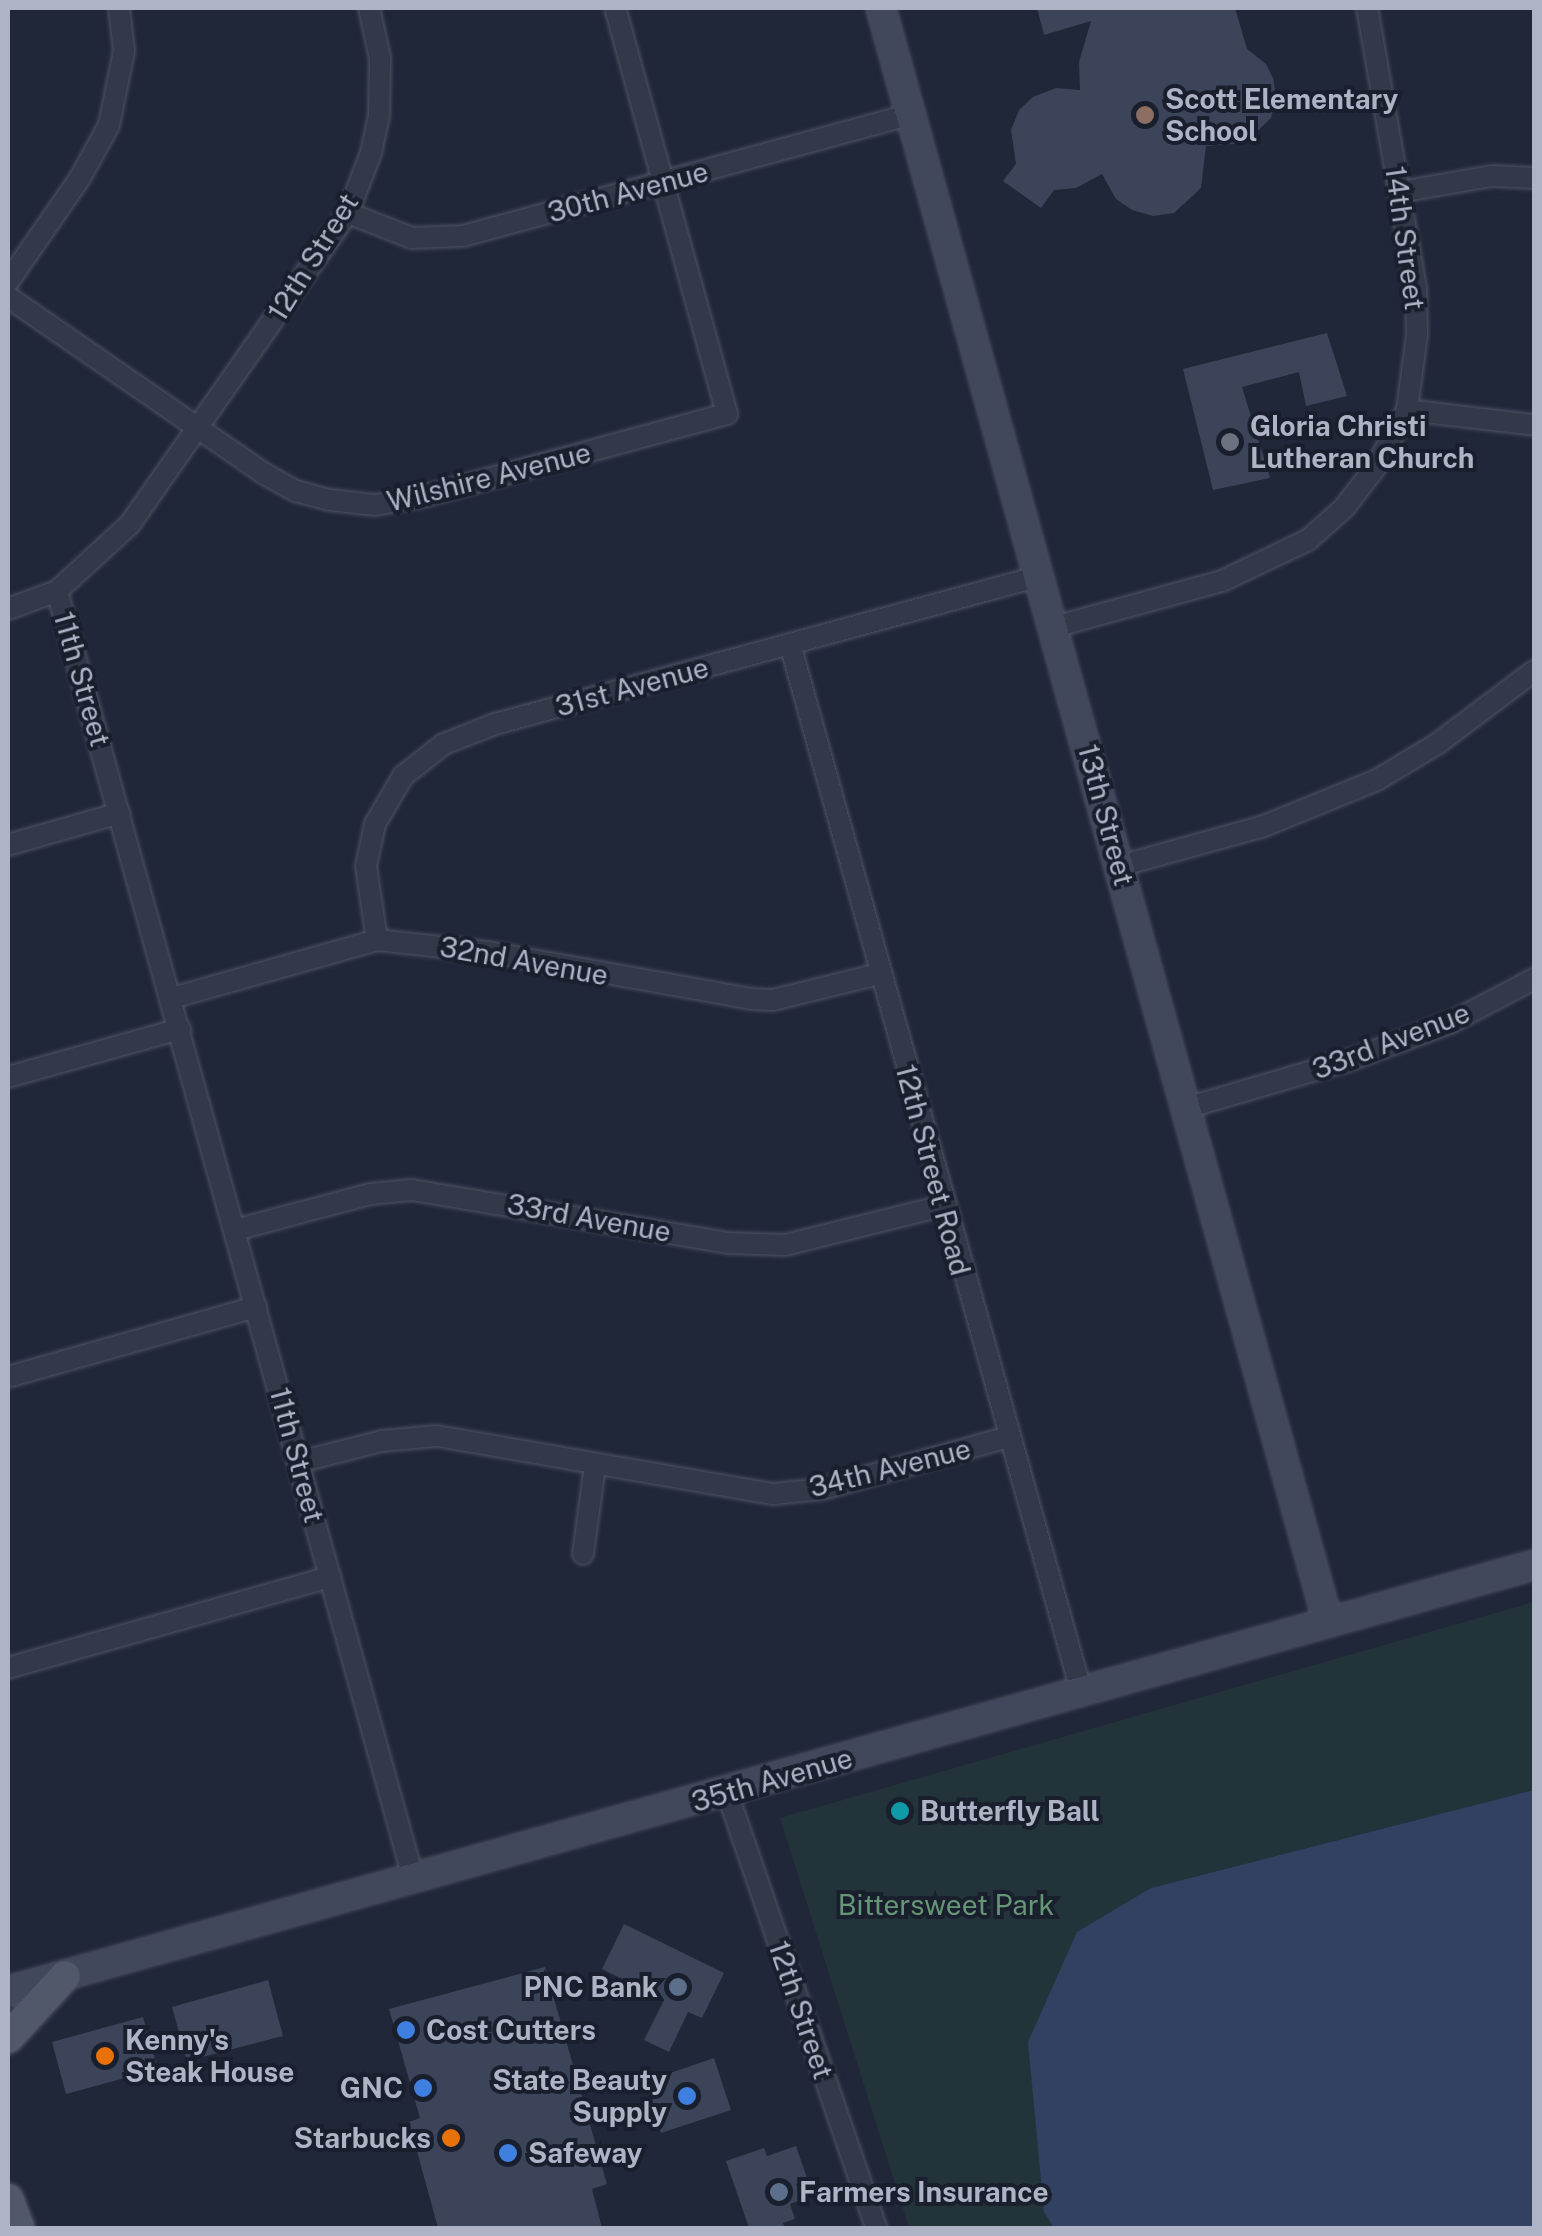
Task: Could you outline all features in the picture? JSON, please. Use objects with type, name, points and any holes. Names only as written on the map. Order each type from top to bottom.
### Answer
[{"type":"main road","points":[[8,2038],[65,1976]]},
{"type":"main road","points":[[8,2200],[18,2228]]},
{"type":"street","points":[[8,282],[80,178],[110,125],[124,51],[119,8]]},
{"type":"street","name":"12th Street","points":[[58,591],[130,524],[348,212],[371,153],[379,116],[380,58],[370,8]]},
{"type":"street","points":[[615,8],[663,183]]},
{"type":"street","name":"13th Street","points":[[881,8],[1328,1622]]},
{"type":"street","name":"14th Street","points":[[1367,8],[1416,288],[1417,334],[1408,410]]},
{"type":"street","name":"30th Avenue","points":[[348,212],[412,238],[439,239],[909,115]]},
{"type":"street","points":[[1400,192],[1492,176],[1534,178]]},
{"type":"street","name":"Wilshire Avenue","points":[[8,298],[296,491],[376,505],[493,479],[726,414],[663,183]]},
{"type":"street","points":[[1054,627],[1222,581],[1308,540],[1344,508],[1375,468],[1408,410],[1534,424]]},
{"type":"street","name":"31st Avenue","points":[[377,940],[366,866],[374,824],[403,776],[444,744],[494,724],[1040,576]]},
{"type":"street","points":[[8,609],[58,591]]},
{"type":"street","name":"11th Street","points":[[58,591],[414,1881]]},
{"type":"street","name":"12th Street Road","points":[[790,644],[1082,1694]]},
{"type":"street","points":[[1120,866],[1264,826],[1377,780],[1438,744],[1534,671]]},
{"type":"street","points":[[8,845],[120,814]]},
{"type":"street","name":"32nd Avenue","points":[[172,998],[377,940],[488,952],[752,999],[773,1000],[880,974]]},
{"type":"street","name":"33rd Avenue","points":[[1186,1108],[1350,1060],[1452,1022],[1534,979]]},
{"type":"street","points":[[8,1077],[180,1029]]},
{"type":"street","name":"33rd Avenue","points":[[235,1230],[370,1194],[412,1190],[728,1242],[784,1246],[944,1206]]},
{"type":"street","points":[[8,1377],[256,1307]]},
{"type":"street","name":"34th Avenue","points":[[299,1462],[382,1441],[437,1436],[774,1494],[822,1488],[1008,1437]]},
{"type":"street","points":[[583,1554],[595,1465]]},
{"type":"street","name":"35th Avenue","points":[[8,1991],[414,1881],[1534,1565]]},
{"type":"street","points":[[8,1668],[330,1577]]},
{"type":"street","name":"12th Street","points":[[727,1792],[876,2228]]},
{"type":"green space","name":"Bittersweet Park","points":[[1534,1602],[1534,1790],[1151,1888],[1044,2211],[1054,2228],[909,2228],[780,1818]]},
{"type":"water","points":[[1534,1790],[1534,2228],[1054,2228],[1044,2212],[1028,2042],[1077,1932],[1151,1888]]},
{"type":"building","name":"Scott Elementary School","points":[[1037,8],[1235,8],[1247,49],[1266,64],[1273,78],[1276,97],[1271,118],[1245,143],[1206,146],[1201,188],[1174,213],[1153,216],[1132,210],[1116,199],[1102,174],[1076,188],[1054,190],[1041,208],[1003,181],[1016,164],[1011,130],[1019,110],[1033,97],[1056,88],[1080,90],[1079,62],[1091,21],[1044,35]]},
{"type":"building","name":"Gloria Christi Lutheran Church","points":[[1327,333],[1347,396],[1306,406],[1299,372],[1242,387],[1270,478],[1213,490],[1183,369]]},
{"type":"building","name":"PNC Bank","points":[[624,1924],[724,1973],[702,2018],[688,2012],[669,2052],[644,2040],[664,2000],[602,1969]]},
{"type":"building","points":[[545,1967],[607,2184],[592,2189],[602,2228],[438,2228],[409,2122],[420,2118],[389,2009]]},
{"type":"building","points":[[268,1980],[283,2036],[187,2061],[172,2007]]},
{"type":"building","name":"Kenny's Steak House","points":[[143,2017],[158,2069],[66,2094],[52,2042]]},
{"type":"building","name":"State Beauty Supply","points":[[714,2058],[731,2110],[661,2133],[644,2082]]},
{"type":"building","points":[[796,2146],[808,2181],[796,2184],[801,2200],[790,2204],[795,2219],[783,2223],[785,2228],[749,2228],[726,2161],[764,2148],[767,2156]]},
{"type":"place","name":"Scott Elementary School","points":[[1145,115]]},
{"type":"place","name":"Gloria Christi Lutheran Church","points":[[1230,442]]},
{"type":"place","name":"Butterfly Ball","points":[[900,1811]]},
{"type":"place","name":"PNC Bank","points":[[678,1987]]},
{"type":"place","name":"Cost Cutters","points":[[406,2030]]},
{"type":"place","name":"Kenny's Steak House","points":[[105,2056]]},
{"type":"place","name":"GNC","points":[[423,2088]]},
{"type":"place","name":"State Beauty Supply","points":[[687,2096]]},
{"type":"place","name":"Starbucks","points":[[451,2138]]},
{"type":"place","name":"Safeway","points":[[508,2153]]},
{"type":"place","name":"Farmers Insurance","points":[[779,2192]]}]
